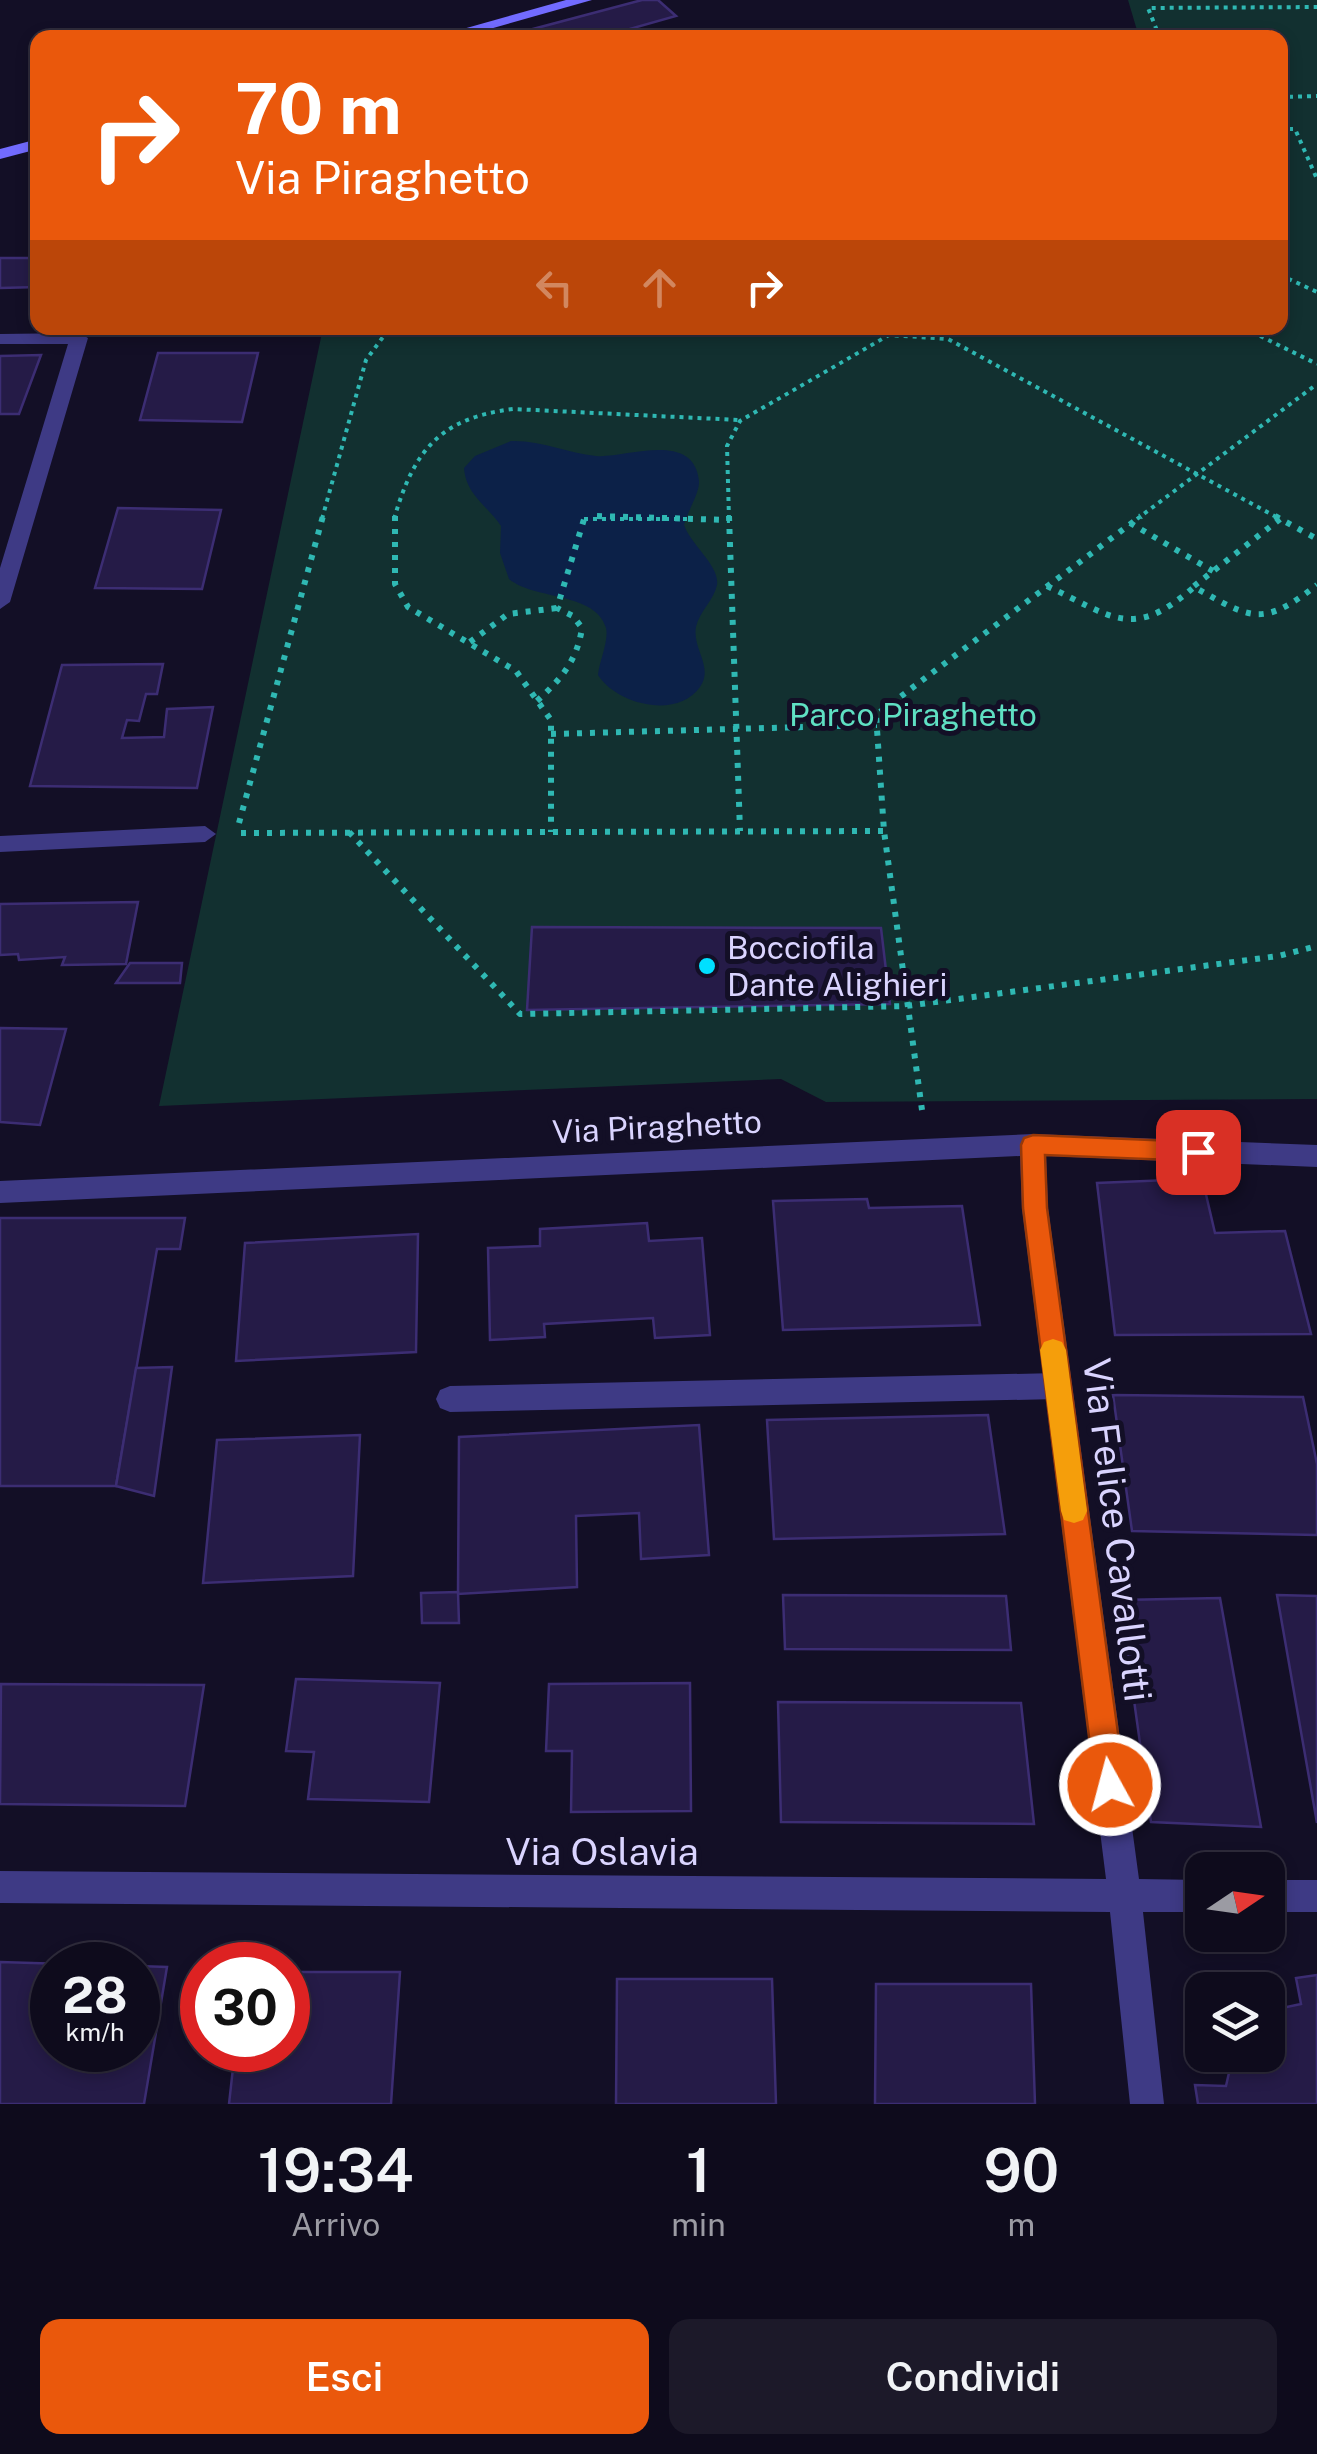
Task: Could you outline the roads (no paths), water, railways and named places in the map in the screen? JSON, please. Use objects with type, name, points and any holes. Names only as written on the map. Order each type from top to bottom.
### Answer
[{"type":"street","points":[[553,7],[570,0]]},
{"type":"street","points":[[468,30],[584,0]]},
{"type":"street","points":[[0,154],[30,146]]},
{"type":"street","points":[[0,339],[79,338],[0,602]]},
{"type":"street","points":[[0,844],[205,834]]},
{"type":"street","name":"Via Piraghetto","points":[[0,1192],[1033,1145],[1317,1156]]},
{"type":"street","name":"Via Felice Cavallotti","points":[[1033,1145],[1035,1208],[1147,2104]]},
{"type":"street","points":[[450,1399],[1058,1386]]},
{"type":"street","name":"Via Oslavia","points":[[0,1888],[1185,1896]]},
{"type":"street","points":[[1285,1896],[1317,1896]]},
{"type":"water","points":[[511,441],[596,456],[671,451],[685,456],[694,465],[699,486],[684,525],[714,570],[717,585],[696,627],[705,672],[700,687],[690,697],[662,705],[618,694],[598,675],[607,633],[600,616],[578,602],[520,586],[509,579],[500,553],[501,526],[473,493],[464,468],[475,456]]},
{"type":"place","name":"Bocciofila Dante Alighieri","points":[[707,966]]},
{"type":"park label","name":"Parco Piraghetto","points":[[913,715]]}]
